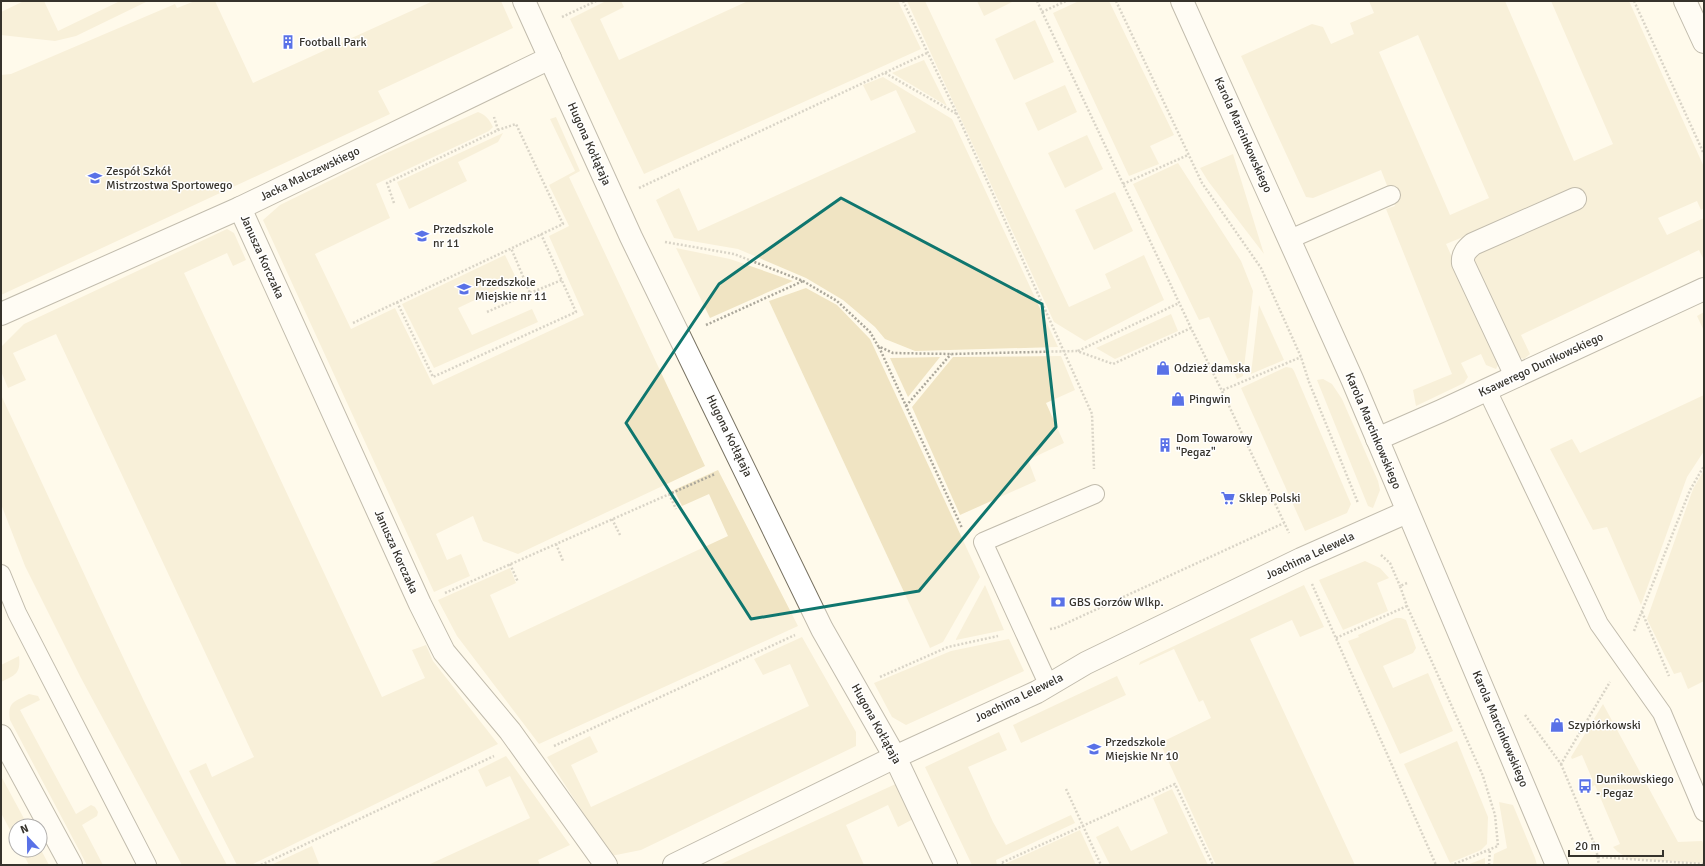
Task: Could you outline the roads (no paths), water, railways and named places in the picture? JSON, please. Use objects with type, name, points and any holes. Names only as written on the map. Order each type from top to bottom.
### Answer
[{"type":"street","name":"Hugona Kołłątaja","points":[[524,1],[631,237],[742,462],[822,629],[895,757],[946,865]]},
{"type":"street","name":"Karola Marcinkowskiego","points":[[1182,1],[1290,239],[1377,439],[1557,865]]},
{"type":"street","points":[[1685,1],[1704,42]]},
{"type":"street","name":"Jacka Malczewskiego","points":[[1,314],[240,208],[550,58]]},
{"type":"street","points":[[1516,376],[1462,262],[1462,258],[1467,249],[1473,244],[1575,200]]},
{"type":"street","name":"Janusza Korczaka","points":[[240,208],[420,604],[444,652],[526,753],[606,865]]},
{"type":"street","name":"Ksawerego Dunikowskiego","points":[[1377,439],[1487,390],[1704,289]]},
{"type":"street","name":"Joachima Lelewela","points":[[674,865],[895,757],[1050,686],[1086,663],[1301,559],[1407,512]]},
{"type":"street","points":[[1,736],[70,865]]},
{"type":"lane","points":[[1290,239],[1391,195]]},
{"type":"lane","points":[[1487,390],[1599,624],[1662,714],[1704,812]]},
{"type":"lane","points":[[1050,686],[983,542],[1095,494]]},
{"type":"lane","points":[[1,574],[17,613],[147,865]]},
{"type":"place","name":"Football Park","points":[[288,42]]},
{"type":"place","name":"Zespół Szkół Mistrzostwa Sportowego","points":[[95,178]]},
{"type":"place","name":"Przedszkole nr 11","points":[[422,236]]},
{"type":"place","name":"Przedszkole Miejskie nr 11","points":[[464,289]]},
{"type":"place","name":"Odzież damska","points":[[1163,368]]},
{"type":"place","name":"Pingwin","points":[[1178,399]]},
{"type":"place","name":"Dom Towarowy \"Pegaz\"","points":[[1165,445]]},
{"type":"place","name":"Sklep Polski","points":[[1228,498]]},
{"type":"place","name":"GBS Gorzów Wlkp.","points":[[1058,602]]},
{"type":"place","name":"Szypiórkowski","points":[[1557,725]]},
{"type":"place","name":"Przedszkole Miejskie Nr 10","points":[[1094,749]]},
{"type":"place","name":"Dunikowskiego - Pegaz","points":[[1585,786]]}]
